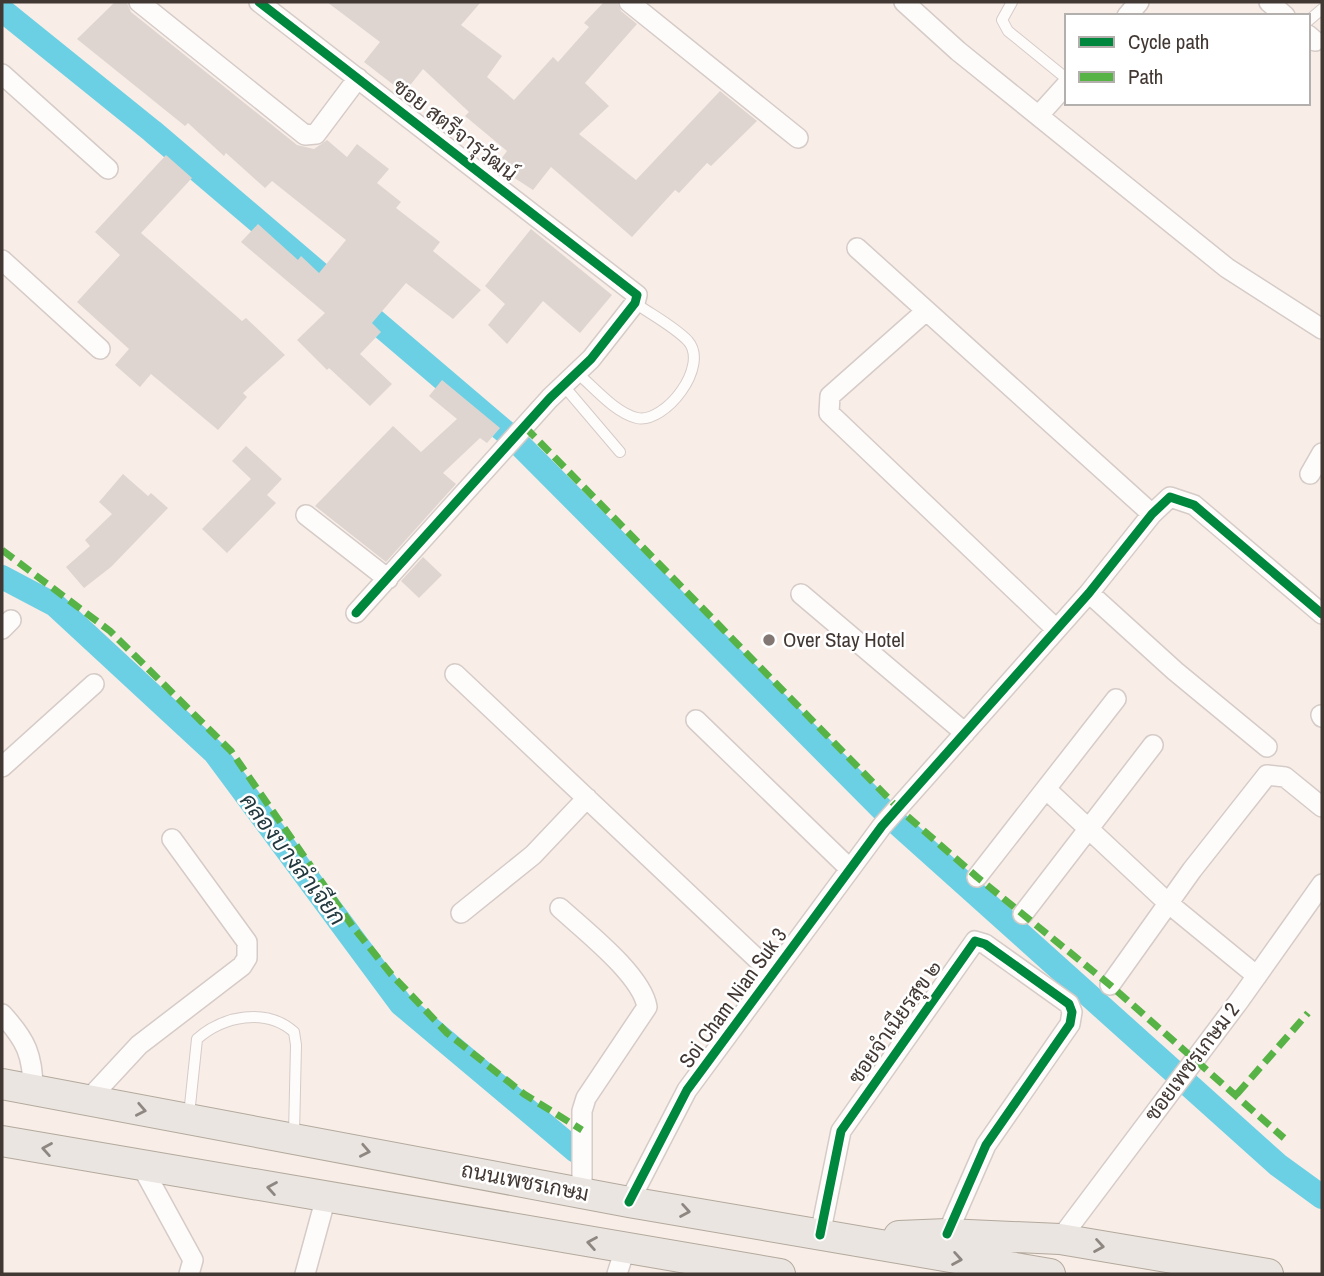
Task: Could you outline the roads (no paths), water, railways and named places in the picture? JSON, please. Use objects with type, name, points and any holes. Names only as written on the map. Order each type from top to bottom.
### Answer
[{"type":"main road","name":"ถนนเพชรเกษม","points":[[2,1084],[629,1202],[1050,1274]]},
{"type":"main road","points":[[2,1141],[326,1197],[621,1261],[769,1273]]},
{"type":"main road","points":[[828,1237],[947,1234],[1060,1240],[1268,1274]]},
{"type":"street","points":[[139,2],[305,135],[316,134],[358,78]]},
{"type":"street","name":"ซอย สตรีจารุวัฒน์","points":[[259,2],[633,295]]},
{"type":"street","points":[[629,2],[798,138]]},
{"type":"street","points":[[904,2],[958,51],[1227,268],[1322,329]]},
{"type":"street","points":[[1269,2],[1283,14]]},
{"type":"street","points":[[2,74],[108,169]]},
{"type":"street","points":[[1039,116],[1065,84]]},
{"type":"street","points":[[857,248],[1152,514],[1170,497],[1194,505],[1322,614]]},
{"type":"street","points":[[2,260],[100,349]]},
{"type":"street","points":[[356,613],[570,379],[633,295]]},
{"type":"street","points":[[926,310],[830,396],[829,413],[1056,629]]},
{"type":"street","points":[[1310,474],[1322,453]]},
{"type":"street","name":"Soi Cham Nian Suk 3","points":[[629,1202],[687,1090],[888,819],[1089,593],[1152,514]]},
{"type":"street","points":[[306,515],[388,579]]},
{"type":"street","points":[[1089,593],[1175,671],[1267,747]]},
{"type":"street","points":[[801,594],[965,733]]},
{"type":"street","points":[[455,674],[773,974]]},
{"type":"street","points":[[2,767],[94,684]]},
{"type":"street","points":[[977,877],[1116,699]]},
{"type":"street","points":[[696,720],[850,869]]},
{"type":"street","points":[[1023,914],[1153,745]]},
{"type":"street","points":[[1110,985],[1168,903],[1267,775],[1285,777],[1322,807]]},
{"type":"street","points":[[1047,790],[1168,903],[1257,976]]},
{"type":"street","points":[[461,913],[534,855],[587,798]]},
{"type":"street","points":[[88,1100],[139,1045],[242,966],[247,958],[247,942],[172,839]]},
{"type":"street","name":"ซอยเพชรเกษม 2","points":[[1060,1240],[1257,976],[1322,884]]},
{"type":"street","points":[[560,908],[611,956],[644,993],[647,1007],[586,1098],[582,1111],[582,1193]]},
{"type":"street","name":"ซอยจำเนียรสุข ๒","points":[[828,1237],[841,1131],[968,947],[975,941],[985,944],[1069,1004],[1072,1012],[1070,1024],[986,1145],[947,1234]]},
{"type":"street","points":[[2,1014],[26,1044],[33,1062],[33,1090]]},
{"type":"street","points":[[141,1165],[193,1260],[195,1273]]},
{"type":"street","points":[[305,1274],[326,1197]]},
{"type":"lane","points":[[1012,2],[1003,20],[1008,31],[1065,79]]},
{"type":"lane","points":[[570,379],[638,418],[654,415],[673,401],[692,373],[694,354],[688,342],[633,295]]},
{"type":"lane","points":[[570,379],[620,452]]},
{"type":"lane","points":[[188,1119],[197,1039],[219,1023],[237,1017],[248,1017],[285,1024],[294,1032],[294,1138]]},
{"type":"waterway","points":[[2,10],[152,131],[516,441],[889,816],[1278,1165],[1322,1197]]},
{"type":"waterway","name":"คลองบางลำเจียก","points":[[2,577],[55,605],[215,753],[401,1004],[576,1151]]},
{"type":"place","name":"Over Stay Hotel","points":[[769,640]]}]
